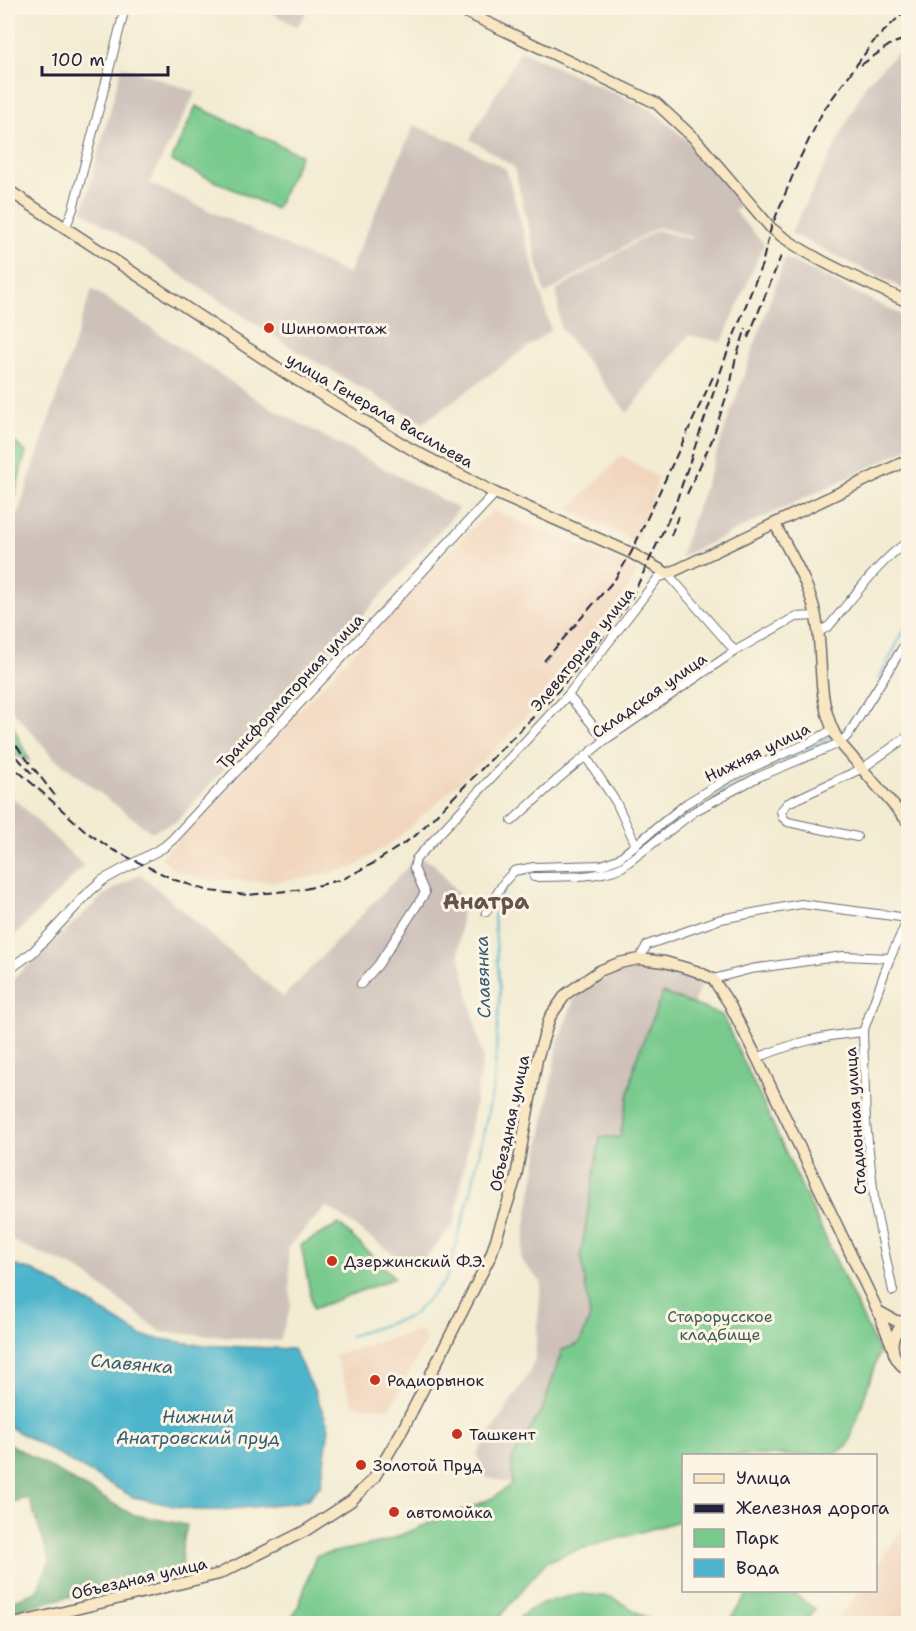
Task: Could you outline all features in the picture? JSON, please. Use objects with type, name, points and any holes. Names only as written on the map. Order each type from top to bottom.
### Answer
[{"type":"main road","points":[[457,8],[656,103],[696,140],[771,228],[784,239],[809,254],[909,302]]},
{"type":"main road","name":"улица Генерала Васильева","points":[[8,190],[290,376],[411,449],[495,493],[631,553],[668,574]]},
{"type":"main road","name":"Элеваторная улица","points":[[668,574],[909,460]]},
{"type":"main road","points":[[775,524],[812,597],[819,632],[819,663],[824,708],[832,730],[840,743],[909,822]]},
{"type":"main road","name":"Объездная улица","points":[[14,1623],[219,1574],[306,1531],[351,1501],[374,1478],[399,1436],[491,1255],[516,1177],[537,1059],[549,1017],[566,994],[599,971],[619,963],[639,959],[680,965],[713,979]]},
{"type":"main road","points":[[713,979],[730,1005],[757,1058],[878,1311],[896,1361],[907,1371]]},
{"type":"main road","points":[[878,1311],[896,1321],[909,1322]]},
{"type":"main road","points":[[892,1346],[895,1335],[903,1325],[909,1322]]},
{"type":"street","points":[[65,229],[73,209],[124,8]]},
{"type":"street","name":"Трансформаторная улица","points":[[8,970],[33,952],[104,880],[164,847],[173,839],[495,493]]},
{"type":"street","points":[[819,632],[829,626],[878,569],[909,542]]},
{"type":"street","name":"улица Генерала Васильева","points":[[668,574],[735,651]]},
{"type":"street","name":"Элеваторная улица","points":[[361,984],[378,965],[425,893],[414,868],[416,859],[568,695],[658,578],[668,574]]},
{"type":"street","name":"Складская улица","points":[[512,821],[605,740],[735,651],[795,617],[816,616]]},
{"type":"street","points":[[840,743],[848,735],[909,639]]},
{"type":"street","points":[[568,695],[605,740]]},
{"type":"street","name":"Нижняя улица","points":[[486,912],[504,882],[514,871],[534,867],[602,865],[618,859],[687,803],[722,782],[832,730]]},
{"type":"street","points":[[857,837],[788,822],[783,818],[781,811],[788,802],[863,768],[909,736]]},
{"type":"street","name":"Нижняя улица","points":[[534,877],[598,875],[622,867],[695,811],[758,777],[840,743]]},
{"type":"street","points":[[586,757],[616,802],[636,845]]},
{"type":"street","points":[[639,959],[647,945],[721,919],[801,904],[909,919]]},
{"type":"street","name":"Стадионная улица","points":[[893,1291],[874,1207],[866,1123],[863,1032],[890,958],[909,919]]},
{"type":"street","points":[[713,979],[751,969],[843,956],[890,958]]},
{"type":"street","points":[[757,1058],[791,1044],[826,1035],[863,1032]]},
{"type":"shaded area","points":[[263,8],[309,8],[297,27]]},
{"type":"shaded area","points":[[908,50],[908,291],[791,233],[866,84],[896,54]]},
{"type":"shaded area","points":[[521,51],[652,110],[690,143],[742,206],[734,211],[764,244],[722,342],[689,335],[627,413],[560,327],[557,290],[656,230],[690,239],[692,237],[657,227],[545,294],[514,167],[470,139]]},
{"type":"shaded area","points":[[122,66],[196,92],[149,183],[348,274],[414,125],[457,143],[506,169],[551,330],[423,423],[297,351],[83,211]]},
{"type":"shaded area","points":[[785,258],[908,318],[908,449],[680,557]]},
{"type":"shaded area","points":[[92,289],[264,404],[459,509],[177,821],[151,832],[53,757],[8,705],[8,544]]},
{"type":"shaded area","points":[[622,455],[658,478],[649,510],[635,542],[569,509]]},
{"type":"shaded area","points":[[493,511],[617,560],[637,572],[616,611],[582,659],[492,752],[397,839],[355,867],[275,882],[206,879],[177,871],[161,858],[410,592],[471,529]]},
{"type":"shaded area","points":[[8,793],[84,866],[8,942]]},
{"type":"shaded area","points":[[418,856],[434,864],[462,899],[459,953],[483,1058],[454,1224],[415,1270],[327,1206],[288,1247],[291,1307],[279,1341],[161,1332],[80,1270],[8,1239],[8,984],[104,895],[140,874],[283,997]]},
{"type":"shaded area","points":[[650,967],[693,979],[701,985],[693,1004],[663,993],[636,1059],[620,1138],[600,1137],[581,1254],[590,1317],[580,1343],[562,1350],[543,1408],[513,1459],[513,1484],[485,1477],[477,1454],[530,1372],[535,1359],[541,1282],[521,1260],[558,1042],[576,994],[614,974]]},
{"type":"shaded area","name":"Радиорынок","points":[[420,1330],[427,1338],[391,1408],[354,1405],[334,1355]]},
{"type":"shaded area","points":[[908,1520],[908,1623],[835,1623],[858,1592],[877,1592],[877,1566]]},
{"type":"green space","points":[[196,106],[301,155],[276,209],[171,161]]},
{"type":"green space","points":[[8,437],[26,452],[8,517]]},
{"type":"green space","points":[[8,716],[29,760],[8,753]]},
{"type":"green space","name":"Старорусское кладбище","points":[[663,993],[722,1015],[879,1353],[848,1446],[834,1454],[682,1454],[682,1520],[567,1553],[546,1562],[494,1623],[288,1623],[298,1607],[316,1556],[383,1542],[493,1498],[512,1484],[512,1459],[543,1408],[562,1350],[580,1343],[590,1317],[581,1254],[600,1137],[620,1137],[636,1059]]},
{"type":"green space","points":[[339,1224],[395,1278],[313,1309],[301,1245]]},
{"type":"green space","points":[[8,1443],[131,1514],[187,1525],[182,1549],[183,1568],[8,1612],[8,1602],[36,1592],[50,1561],[29,1498],[8,1503]]},
{"type":"green space","points":[[749,1592],[790,1592],[815,1609],[804,1623],[727,1623]]},
{"type":"green space","points":[[582,1594],[611,1597],[649,1619],[651,1623],[514,1623],[536,1607],[554,1600]]},
{"type":"water","name":"Нижний Анатровский пруд","points":[[8,1264],[34,1271],[141,1336],[200,1345],[293,1349],[314,1390],[329,1427],[321,1485],[309,1498],[299,1502],[222,1510],[193,1510],[133,1497],[8,1426]]},
{"type":"waterway","name":"Славянка","points":[[879,679],[903,632],[908,627]]},
{"type":"waterway","name":"Славянка","points":[[841,731],[851,724]]},
{"type":"waterway","name":"Славянка","points":[[648,843],[691,807],[761,769],[831,738]]},
{"type":"waterway","name":"Славянка","points":[[350,1336],[412,1316],[446,1280],[471,1191],[494,1084],[500,991],[494,917],[500,896],[517,875],[539,871],[595,871],[620,863],[643,846]]},
{"type":"railway","points":[[8,762],[88,833],[113,850],[175,880],[209,891],[248,895],[305,889],[343,879],[374,863],[415,836],[550,700],[630,601],[674,508],[726,356],[762,264],[771,228],[800,158],[823,111],[874,41],[908,8]]},
{"type":"railway","points":[[861,65],[891,44],[908,38]]},
{"type":"railway","points":[[748,338],[781,256]]},
{"type":"railway","points":[[687,494],[712,440],[746,328]]},
{"type":"railway","points":[[544,661],[615,579],[631,553],[713,377]]},
{"type":"railway","points":[[671,536],[678,516]]},
{"type":"railway","points":[[8,735],[56,797]]},
{"type":"railway","points":[[8,747],[34,776]]},
{"type":"place","name":"Шиномонтаж","points":[[269,328]]},
{"type":"place","name":"Дзержинский Ф.Э.","points":[[332,1261]]},
{"type":"place","name":"Радиорынок","points":[[375,1380]]},
{"type":"place","name":"Ташкент","points":[[457,1434]]},
{"type":"place","name":"Золотой Пруд","points":[[361,1465]]},
{"type":"place","name":"автомойка","points":[[394,1512]]},
{"type":"district","name":"Анатра","points":[[486,901]]}]
